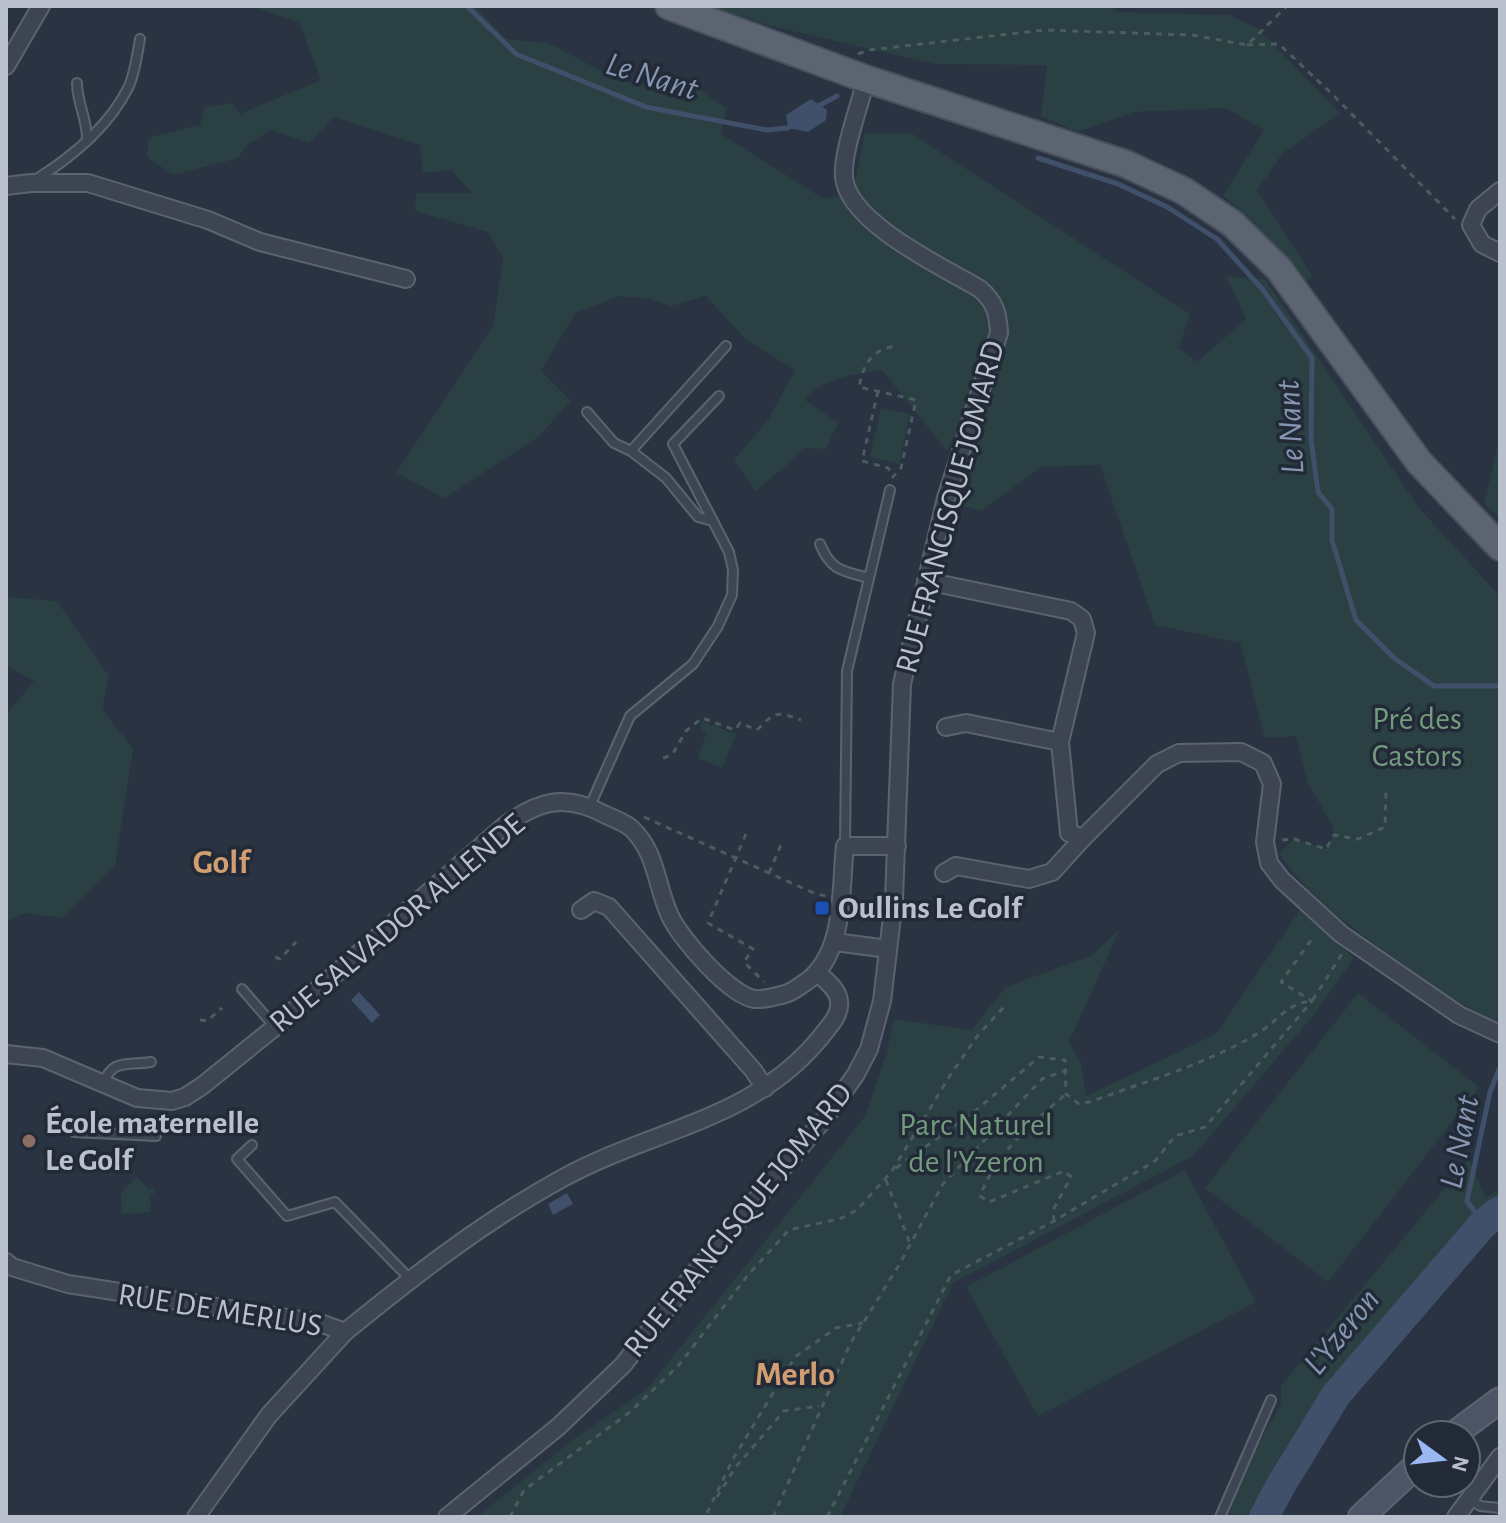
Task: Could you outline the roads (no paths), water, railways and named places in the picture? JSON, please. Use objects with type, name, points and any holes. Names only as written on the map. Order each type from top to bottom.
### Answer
[{"type":"main road","points":[[669,6],[866,79],[1126,164],[1184,191],[1233,224],[1279,269],[1419,462],[1500,547]]},
{"type":"main road","points":[[1474,1419],[1500,1400]]},
{"type":"main road","points":[[1361,1517],[1402,1479]]},
{"type":"street","points":[[6,66],[41,6]]},
{"type":"street","name":"RUE FRANCISQUE JOMARD","points":[[447,1517],[558,1427],[623,1365],[692,1276],[825,1118],[856,1074],[869,1049],[882,1001],[888,949],[897,846],[902,684],[946,498],[999,333],[993,301],[980,289],[884,231],[862,213],[849,195],[844,176],[866,79]]},
{"type":"street","points":[[6,186],[88,183],[208,220],[260,242],[406,279]]},
{"type":"street","points":[[1500,191],[1478,209],[1471,225],[1482,244],[1500,253]]},
{"type":"street","points":[[926,581],[1071,611],[1082,619],[1086,633],[1060,742],[1069,833],[1083,838]]},
{"type":"street","points":[[946,727],[966,723],[1060,742]]},
{"type":"street","points":[[944,873],[956,866],[1029,879],[1052,872],[1157,764],[1179,753],[1241,752],[1263,763],[1272,784],[1265,842],[1269,863],[1282,880],[1351,941],[1459,1015],[1500,1034]]},
{"type":"street","name":"RUE SALVADOR ALLENDE","points":[[6,1054],[43,1058],[128,1096],[172,1101],[185,1097],[275,1027],[523,812],[543,804],[566,801],[590,806],[630,827],[650,852],[670,918],[718,978],[736,992],[756,999],[790,993],[818,973],[835,942],[845,846]]},
{"type":"street","points":[[845,846],[897,846]]},
{"type":"street","points":[[581,910],[594,901],[609,907],[753,1070],[765,1088]]},
{"type":"street","points":[[835,942],[888,949]]},
{"type":"street","points":[[345,1332],[410,1279],[473,1234],[564,1177],[625,1149],[724,1112],[799,1063],[837,1016],[840,1002],[835,989],[818,973]]},
{"type":"street","name":"RUE DE MERLUS","points":[[6,1262],[12,1267],[68,1284],[320,1323],[345,1332],[269,1415],[196,1517]]},
{"type":"street","points":[[1482,1481],[1500,1457]]},
{"type":"street","points":[[1456,1516],[1468,1499]]},
{"type":"lane","points":[[31,183],[68,159],[115,109],[129,86],[140,39]]},
{"type":"lane","points":[[77,83],[87,142]]},
{"type":"lane","points":[[631,451],[726,346]]},
{"type":"lane","points":[[590,806],[630,716],[693,664],[718,626],[732,595],[733,570],[729,552],[673,444],[719,396]]},
{"type":"lane","points":[[587,412],[614,443],[631,451],[666,478],[698,517],[713,521]]},
{"type":"lane","points":[[845,846],[847,671],[890,490]]},
{"type":"lane","points":[[820,544],[826,560],[838,570],[869,578]]},
{"type":"lane","points":[[242,989],[275,1027]]},
{"type":"lane","points":[[103,1084],[108,1070],[116,1065],[151,1062]]},
{"type":"lane","points":[[74,1132],[156,1136]]},
{"type":"lane","points":[[252,1145],[237,1159],[287,1216],[335,1202],[410,1279]]},
{"type":"lane","points":[[1220,1517],[1271,1400]]},
{"type":"lane","points":[[1470,1499],[1480,1506],[1500,1508]]},
{"type":"water","points":[[811,99],[827,110],[826,120],[808,132],[788,128],[786,115]]},
{"type":"water","points":[[359,992],[380,1015],[372,1023],[351,1000]]},
{"type":"water","points":[[567,1193],[573,1204],[553,1215],[548,1204]]},
{"type":"waterway","name":"Le Nant","points":[[467,6],[516,54],[646,107],[767,130],[792,125]]},
{"type":"waterway","name":"Le Nant","points":[[813,109],[837,96]]},
{"type":"waterway","name":"Le Nant","points":[[1038,158],[1118,184],[1167,207],[1217,239],[1263,290],[1312,358],[1311,439],[1318,492],[1332,509],[1332,540],[1356,620],[1394,658],[1434,686],[1500,686]]},
{"type":"waterway","name":"Le Nant","points":[[1483,1224],[1467,1201],[1490,1092],[1500,1067]]},
{"type":"waterway","name":"L'Yzeron","points":[[1264,1517],[1336,1395],[1483,1224],[1500,1211]]},
{"type":"place","name":"Oullins Le Golf","points":[[822,908]]},
{"type":"place","name":"École maternelle Le Golf","points":[[29,1141]]},
{"type":"district","name":"Golf","points":[[221,863]]},
{"type":"district","name":"Merlo","points":[[795,1375]]},
{"type":"park label","name":"Pré des Castors","points":[[1417,738]]},
{"type":"park label","name":"Parc Naturel de l'Yzeron","points":[[976,1144]]}]
